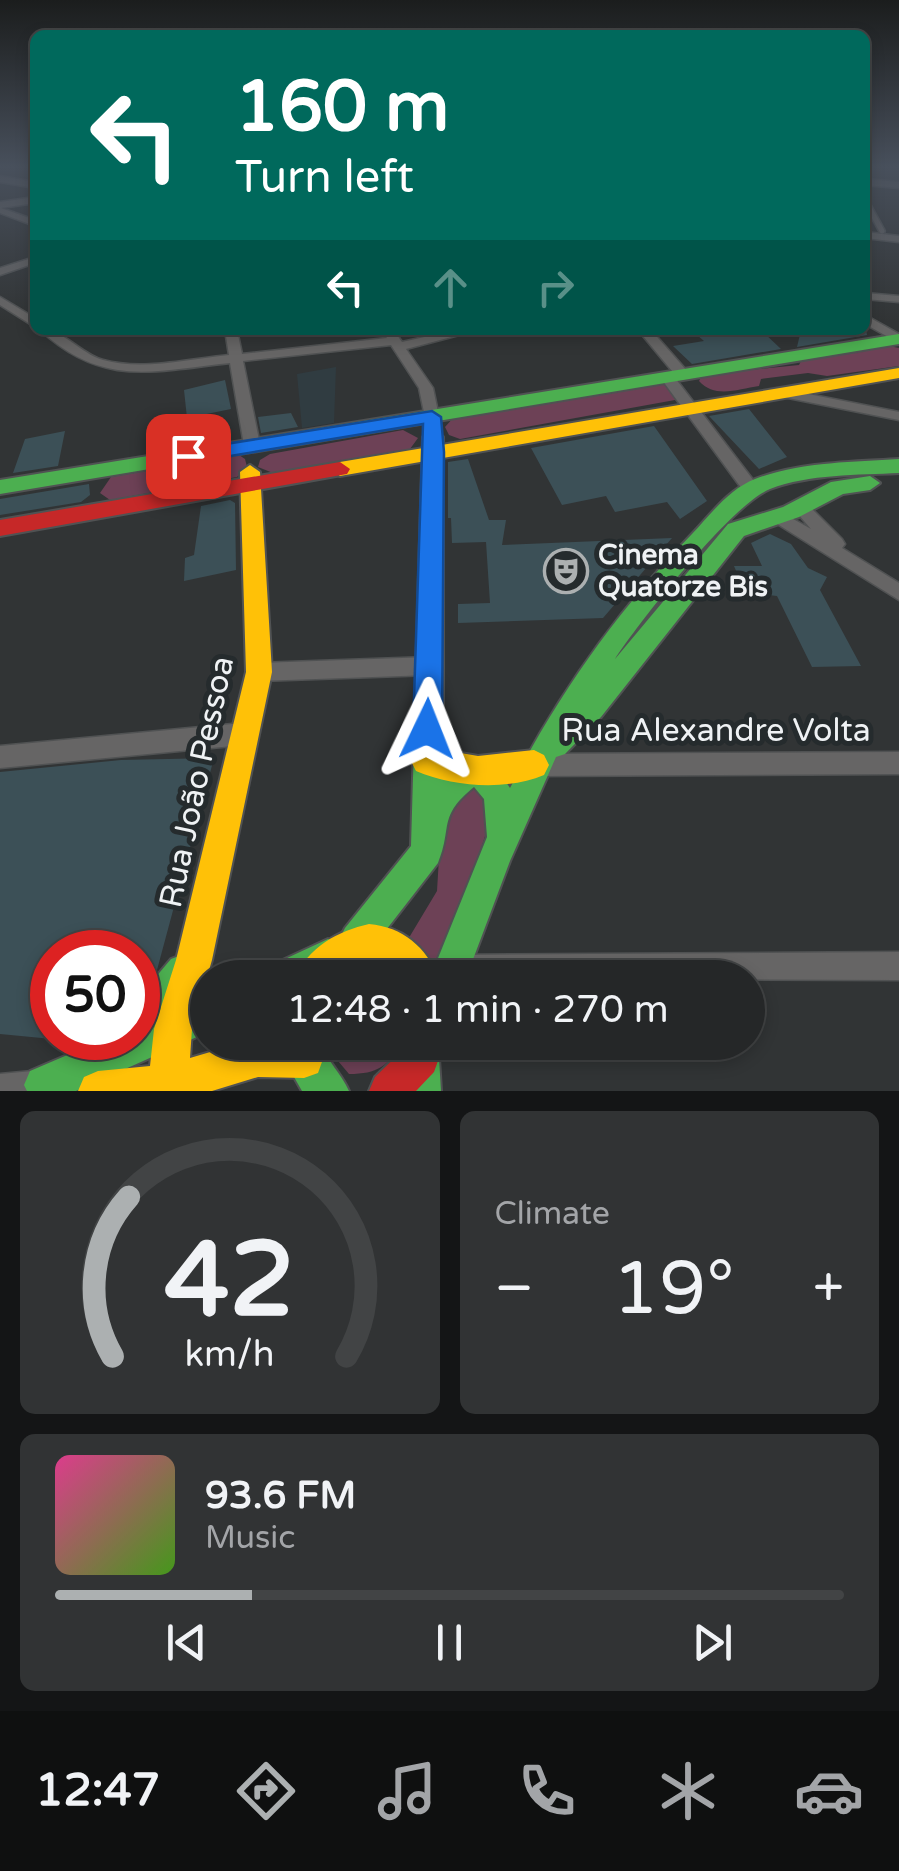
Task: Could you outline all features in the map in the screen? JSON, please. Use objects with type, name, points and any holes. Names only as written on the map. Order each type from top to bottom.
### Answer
[{"type":"main road","points":[[0,487],[894,336]]},
{"type":"main road","points":[[0,528],[899,373]]},
{"type":"main road","points":[[674,376],[719,401]]},
{"type":"main road","points":[[322,960],[357,940],[427,852],[432,417]]},
{"type":"main road","name":"Rua João Pessoa","points":[[194,960],[259,672],[249,485],[252,445]]},
{"type":"main road","points":[[455,960],[534,765],[569,701],[669,570],[757,487],[820,471],[899,466]]},
{"type":"main road","points":[[80,514],[96,494],[97,482],[91,474]]},
{"type":"main road","points":[[426,845],[433,812],[443,794],[475,771],[534,765],[591,708],[736,530],[800,507],[838,487],[899,482]]},
{"type":"main road","points":[[757,487],[796,493],[800,507]]},
{"type":"main road","points":[[757,487],[759,506],[777,516]]},
{"type":"main road","points":[[426,761],[475,771],[489,778],[499,792],[502,810],[492,861]]},
{"type":"main road","points":[[357,940],[388,941],[414,960]]},
{"type":"main road","points":[[160,1002],[190,965]]},
{"type":"main road","name":"Rua João Pessoa","points":[[167,1087],[172,1029],[190,973]]},
{"type":"main road","points":[[44,1085],[190,1021]]},
{"type":"main road","points":[[44,1085],[83,1060]]},
{"type":"main road","points":[[98,1091],[167,1087],[252,1060]]},
{"type":"main road","points":[[309,1060],[328,1091]]},
{"type":"main road","points":[[389,1091],[414,1060]]},
{"type":"main road","points":[[421,1091],[422,1060]]},
{"type":"main road","points":[[44,1085],[81,1091]]},
{"type":"street","points":[[870,232],[899,235]]},
{"type":"street","points":[[870,232],[899,235]]},
{"type":"street","points":[[0,272],[30,262]]},
{"type":"street","points":[[870,299],[899,299]]},
{"type":"street","points":[[0,300],[30,320]]},
{"type":"street","points":[[870,305],[894,336]]},
{"type":"street","points":[[870,321],[894,336]]},
{"type":"street","points":[[54,335],[96,362],[134,370],[429,335]]},
{"type":"street","points":[[233,335],[252,445]]},
{"type":"street","points":[[647,335],[690,406],[757,487]]},
{"type":"street","points":[[394,339],[426,388],[432,417]]},
{"type":"street","points":[[784,393],[899,416]]},
{"type":"street","points":[[800,507],[854,561]]},
{"type":"street","points":[[777,516],[899,592]]},
{"type":"street","points":[[259,672],[430,666]]},
{"type":"street","points":[[0,757],[243,734]]},
{"type":"street","name":"Rua Alexandre Volta","points":[[534,765],[898,766]]},
{"type":"street","points":[[765,968],[899,966]]},
{"type":"street","points":[[0,1089],[44,1085]]},
{"type":"lane","points":[[875,219],[882,231]]},
{"type":"shaded area","points":[[889,346],[899,348],[899,366],[827,376],[808,373],[761,379],[759,386],[727,391],[712,390],[699,381],[702,375],[799,365],[801,361]]},
{"type":"shaded area","points":[[336,367],[334,423],[302,428],[297,374]]},
{"type":"shaded area","points":[[663,382],[678,397],[675,400],[460,439],[449,435],[445,427],[454,417]]},
{"type":"shaded area","points":[[403,430],[418,438],[410,449],[273,473],[258,467],[260,460],[270,454]]},
{"type":"shaded area","points":[[239,455],[247,467],[237,477],[110,500],[100,493],[111,477]]},
{"type":"shaded area","points":[[479,787],[495,805],[445,960],[424,960],[407,941],[437,891],[442,807],[447,799]]},
{"type":"shaded area","points":[[337,1060],[390,1060],[367,1072],[349,1074]]},
{"type":"building","points":[[697,335],[766,335],[781,349],[692,364],[673,346],[704,341]]},
{"type":"building","points":[[800,335],[867,335],[797,347]]},
{"type":"building","points":[[225,380],[231,409],[187,418],[184,390]]},
{"type":"building","points":[[749,409],[787,457],[759,469],[709,416]]},
{"type":"building","points":[[291,413],[298,427],[261,433],[258,417]]},
{"type":"building","points":[[654,426],[707,501],[680,519],[667,502],[615,512],[606,496],[562,505],[531,448]]},
{"type":"building","points":[[65,431],[58,466],[13,473],[25,439]]},
{"type":"building","name":"Cinema Quatorze Bis","points":[[468,459],[489,520],[506,520],[502,545],[672,538],[603,618],[458,623],[458,604],[490,603],[486,542],[452,543],[448,518],[448,462]]},
{"type":"building","points":[[89,484],[90,495],[81,502],[0,515],[0,499]]},
{"type":"building","points":[[230,500],[235,503],[236,570],[184,581],[185,558],[194,555],[201,506]]},
{"type":"building","points":[[770,534],[791,544],[808,568],[827,577],[820,590],[861,666],[812,667],[777,596],[745,592],[734,566],[762,566],[751,543]]},
{"type":"building","points":[[214,758],[160,959],[160,930],[30,930],[30,1037],[0,1034],[0,772],[121,760]]},
{"type":"traffic: fast","points":[[0,487],[899,339]]},
{"type":"traffic: fast","points":[[357,940],[427,852],[433,437]]},
{"type":"traffic: fast","points":[[455,960],[494,858],[546,747],[611,643],[650,594],[749,491],[800,475],[899,466]]},
{"type":"traffic: fast","points":[[555,744],[591,708],[736,530],[791,512],[838,487],[870,483]]},
{"type":"traffic: fast","points":[[431,823],[443,793],[472,770]]},
{"type":"traffic: fast","points":[[478,771],[498,798],[501,832]]},
{"type":"traffic: fast","points":[[322,960],[328,957]]},
{"type":"traffic: fast","points":[[160,1002],[184,972]]},
{"type":"traffic: fast","points":[[44,1085],[190,1021]]},
{"type":"traffic: fast","points":[[307,1060],[310,1070],[329,1091]]},
{"type":"traffic: fast","points":[[420,1060],[421,1091]]},
{"type":"traffic: slow","points":[[340,469],[899,373]]},
{"type":"traffic: slow","points":[[167,1091],[173,1029],[194,960],[259,672],[250,472]]},
{"type":"traffic: slow","points":[[426,761],[478,771],[534,765]]},
{"type":"traffic: slow","points":[[331,960],[369,941],[383,942],[409,960]]},
{"type":"traffic: slow","points":[[98,1091],[168,1084],[251,1060]]},
{"type":"traffic: jam","points":[[0,528],[340,469]]},
{"type":"traffic: jam","points":[[389,1091],[418,1060]]},
{"type":"place","name":"Cinema Quatorze Bis","points":[[566,571]]},
{"type":"route","points":[[188,456],[432,417],[427,729]]}]
